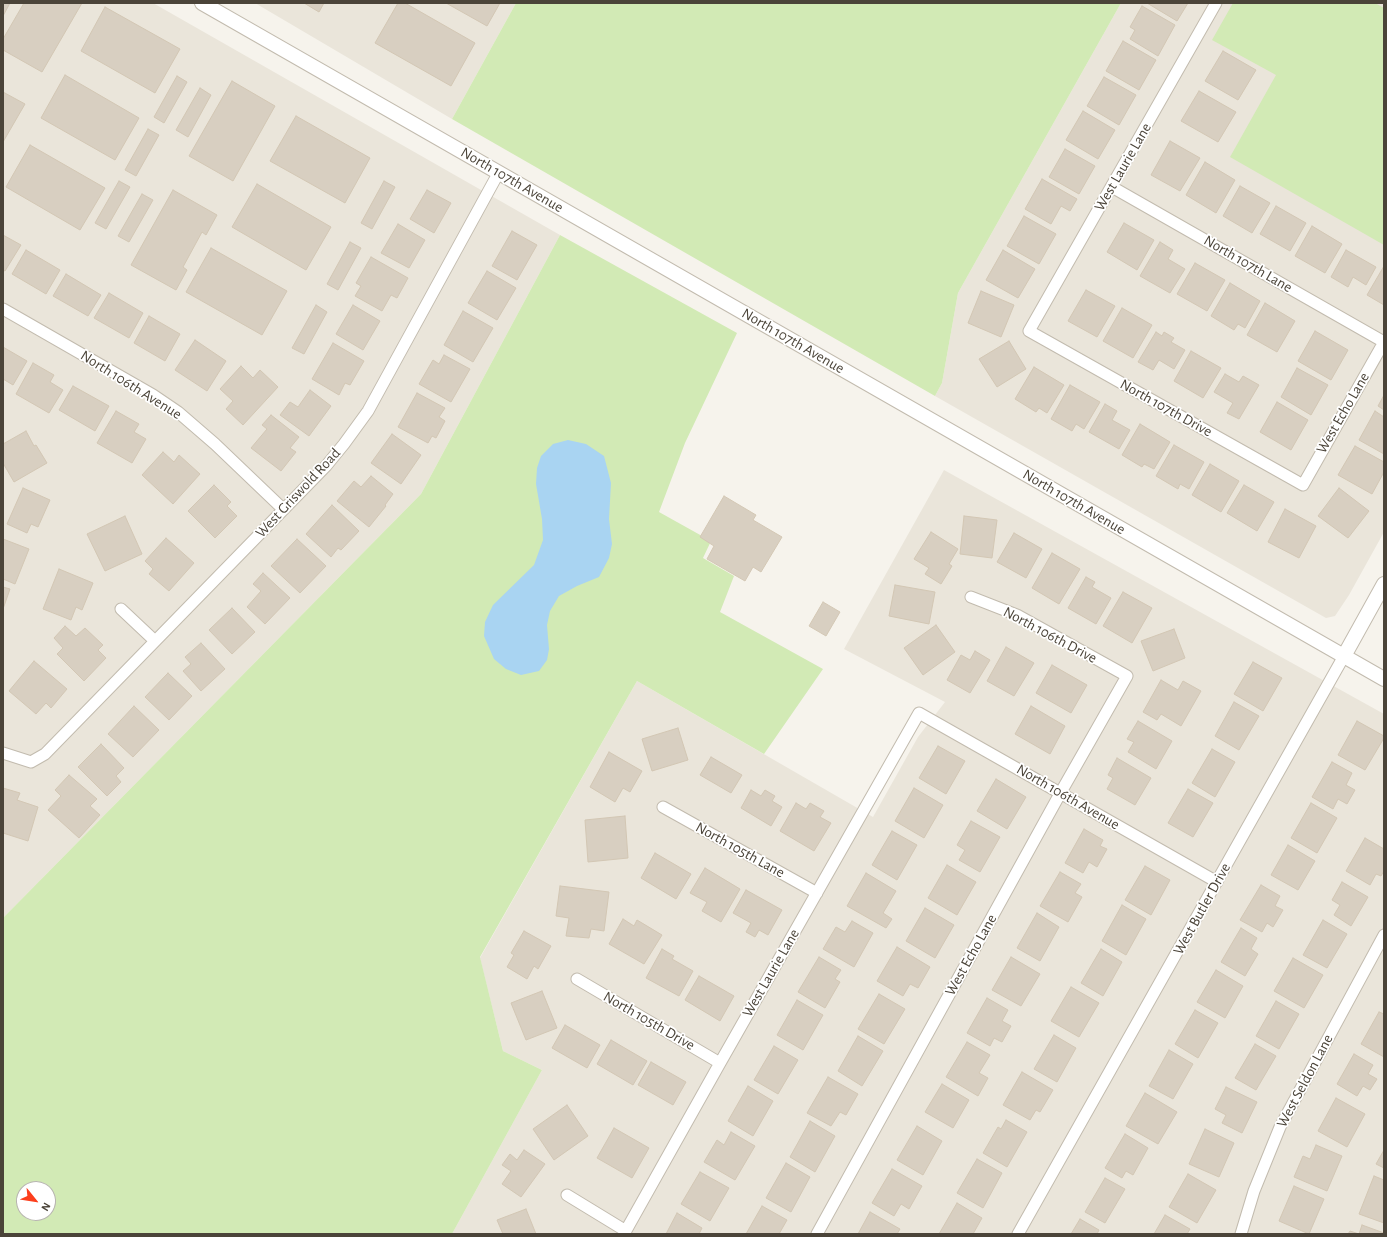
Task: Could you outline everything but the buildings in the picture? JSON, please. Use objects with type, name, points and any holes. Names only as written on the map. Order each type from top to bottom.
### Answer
[{"type":"street","name":"North 107th Avenue","points":[[202,3],[1384,679]]},
{"type":"street","name":"West Laurie Lane","points":[[1029,331],[1216,3]]},
{"type":"street","name":"West Griswold Road","points":[[3,753],[31,762],[45,754],[326,466],[368,411],[499,172]]},
{"type":"street","name":"North 107th Lane","points":[[1112,187],[1384,342]]},
{"type":"street","name":"North 106th Avenue","points":[[3,309],[146,391],[178,412],[215,444],[284,509]]},
{"type":"street","name":"North 107th Drive","points":[[1029,331],[1302,485]]},
{"type":"street","name":"West Echo Lane","points":[[1302,485],[1384,342]]},
{"type":"street","name":"West Butler Drive","points":[[1018,1234],[1384,584]]},
{"type":"street","name":"North 106th Drive","points":[[971,597],[1017,615],[1127,676]]},
{"type":"street","points":[[121,609],[155,641]]},
{"type":"street","name":"West Echo Lane","points":[[817,1234],[1061,792],[1127,676]]},
{"type":"street","name":"West Laurie Lane","points":[[625,1232],[920,714]]},
{"type":"street","name":"North 106th Avenue","points":[[920,714],[1061,792],[1217,882]]},
{"type":"street","name":"North 105th Lane","points":[[663,807],[817,893]]},
{"type":"street","name":"West Seldon Lane","points":[[1241,1234],[1254,1191],[1280,1126],[1384,935]]},
{"type":"street","name":"North 105th Drive","points":[[577,979],[720,1063]]},
{"type":"street","points":[[567,1195],[625,1232]]},
{"type":"shaded area","points":[[3,3],[153,3],[560,235],[421,494],[3,918]]},
{"type":"shaded area","points":[[255,3],[516,3],[452,119]]},
{"type":"shaded area","points":[[1121,3],[1384,3],[1384,532],[1349,595],[1335,616],[1326,618],[935,396],[942,383],[958,293]]},
{"type":"shaded area","points":[[944,470],[1384,714],[1384,1234],[452,1234],[542,1070],[503,1051],[480,958],[637,681],[873,817],[918,737],[945,702],[844,649]]},
{"type":"green space","points":[[516,3],[1121,3],[958,293],[942,383],[935,396],[452,119]]},
{"type":"green space","points":[[1233,3],[1375,3],[1384,8],[1384,245],[1230,157],[1276,75],[1212,40]]},
{"type":"green space","points":[[560,235],[737,333],[685,443],[659,512],[711,541],[703,558],[734,576],[720,612],[823,669],[764,754],[637,681],[480,957],[503,1051],[542,1070],[452,1234],[3,1234],[3,918],[421,494]]},
{"type":"water","points":[[568,440],[586,444],[604,456],[611,483],[609,519],[612,544],[609,558],[599,577],[577,586],[559,596],[550,611],[547,625],[549,649],[547,660],[539,671],[521,675],[506,669],[494,659],[484,636],[485,622],[493,605],[534,565],[543,540],[542,519],[536,484],[537,468],[541,456],[553,444]]}]
